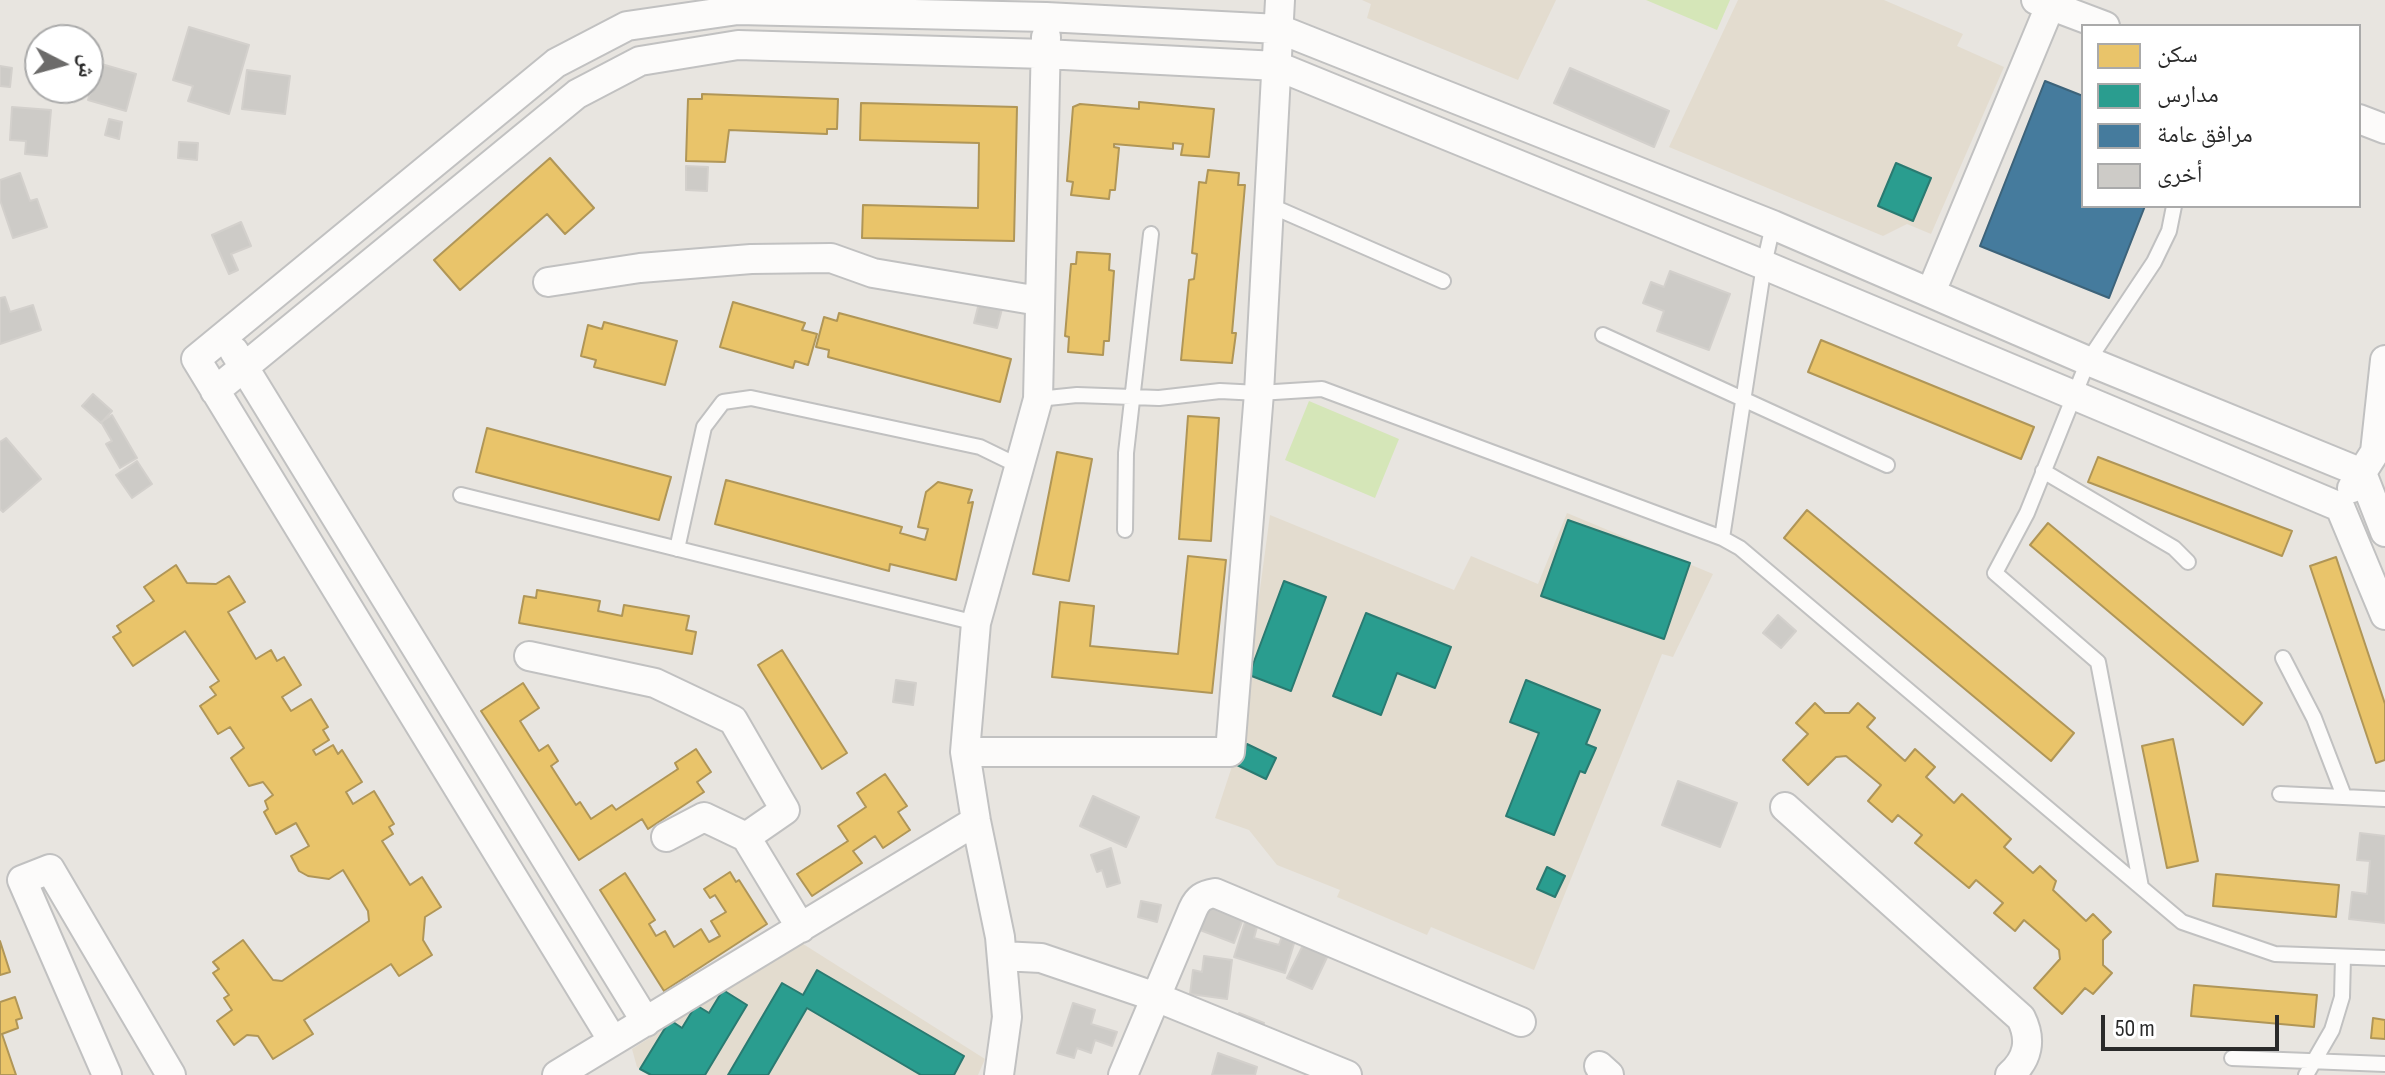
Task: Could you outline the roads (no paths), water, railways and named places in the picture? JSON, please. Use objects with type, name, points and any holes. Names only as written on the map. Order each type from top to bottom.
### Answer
[{"type":"street","points":[[965,752],[1230,752],[1259,393],[1280,0]]},
{"type":"street","points":[[1931,292],[2043,3],[2100,24]]},
{"type":"street","points":[[738,45],[739,5]]},
{"type":"street","points":[[613,1041],[196,359],[556,63],[627,26],[739,5],[1279,29],[1773,225],[2196,405],[2374,459]]},
{"type":"street","points":[[999,1075],[1007,1017],[1002,956],[965,752],[976,623],[1038,399],[1046,17]]},
{"type":"street","points":[[215,391],[577,94],[640,61],[738,45],[1045,54],[1277,66],[1764,265],[2340,507],[2385,615]]},
{"type":"street","points":[[2361,120],[2385,129]]},
{"type":"street","points":[[548,282],[640,268],[751,259],[831,258],[873,273],[1039,301]]},
{"type":"street","points":[[225,336],[646,1022]]},
{"type":"street","points":[[2385,360],[2374,459],[2385,532]]},
{"type":"street","points":[[2186,443],[2196,405]]},
{"type":"street","points":[[2340,507],[2374,459]]},
{"type":"street","points":[[529,656],[655,683],[733,720],[785,810],[746,837]]},
{"type":"street","points":[[1785,807],[2021,1018],[2028,1047],[2022,1063],[2010,1075]]},
{"type":"street","points":[[666,837],[704,817],[746,837],[801,928]]},
{"type":"street","points":[[557,1075],[976,821]]},
{"type":"street","points":[[107,1075],[22,880],[50,869],[171,1075]]},
{"type":"street","points":[[1123,1075],[1197,900],[1215,893],[1521,1022]]},
{"type":"street","points":[[1002,956],[1041,958],[1156,997],[1347,1075]]},
{"type":"lane","points":[[1269,205],[1443,281]]},
{"type":"lane","points":[[2141,887],[2098,662],[1995,573],[2027,513],[2088,361],[2154,262],[2169,231],[2174,208]]},
{"type":"lane","points":[[1722,538],[1764,265],[1773,225]]},
{"type":"lane","points":[[1125,530],[1126,453],[1151,234]]},
{"type":"lane","points":[[1603,335],[1887,465]]},
{"type":"lane","points":[[1038,399],[1077,395],[1159,398],[1220,391],[1259,393],[1322,389],[1722,538],[1740,548],[2182,922],[2275,954],[2385,958]]},
{"type":"lane","points":[[677,549],[704,427],[723,402],[751,398],[934,437],[980,447],[1019,466]]},
{"type":"lane","points":[[2043,471],[2174,548],[2188,562]]},
{"type":"lane","points":[[461,495],[976,623]]},
{"type":"lane","points":[[2283,658],[2314,718],[2344,796]]},
{"type":"lane","points":[[2280,794],[2385,799]]},
{"type":"lane","points":[[2310,1068],[2332,1030],[2342,997],[2343,957]]},
{"type":"lane","points":[[2232,1058],[2310,1068],[2385,1064]]}]
